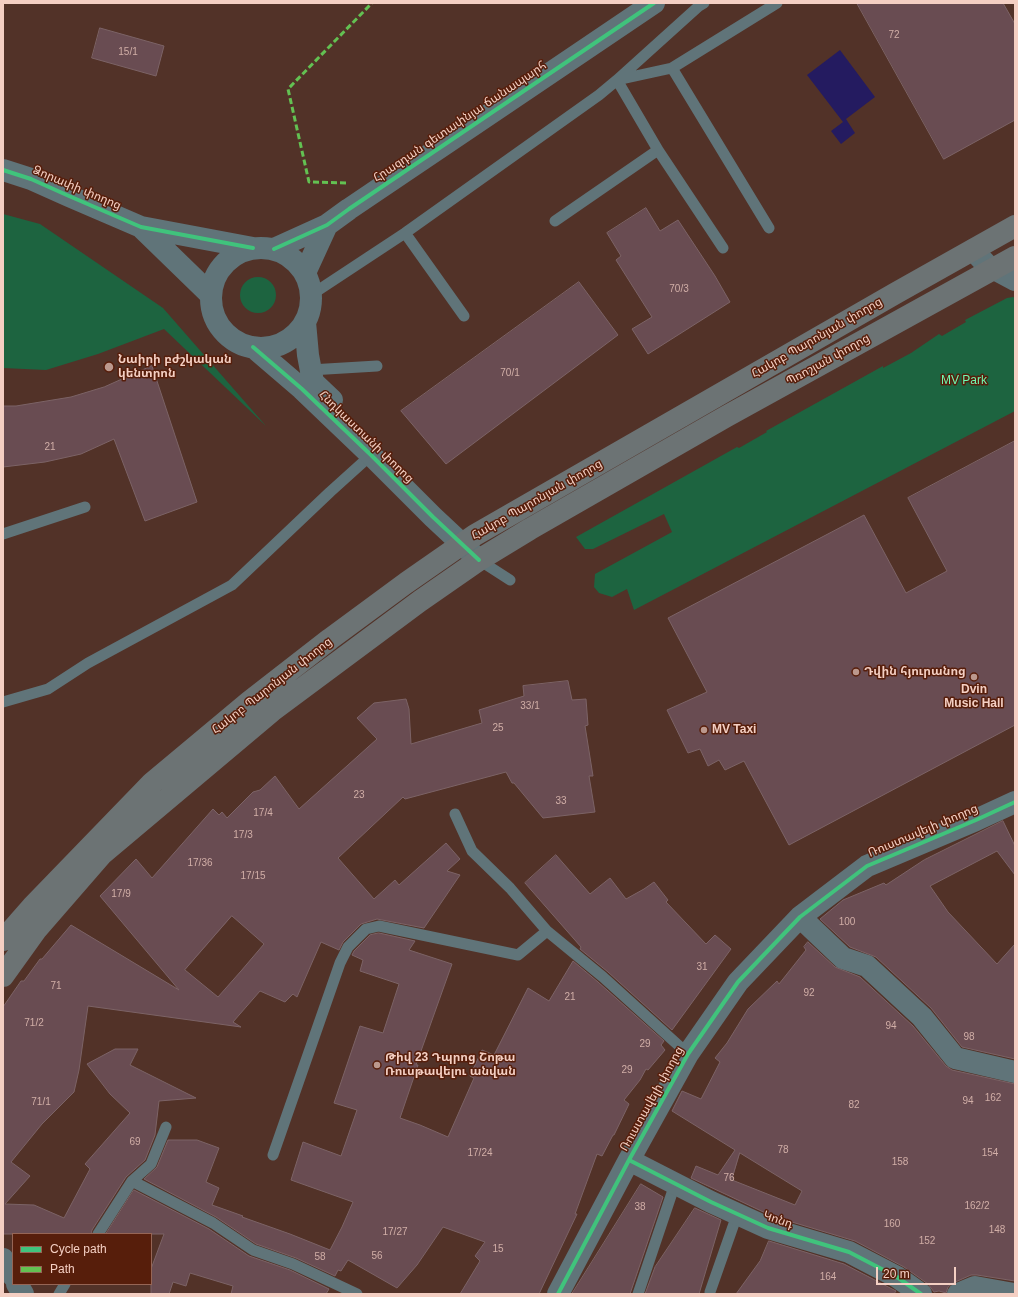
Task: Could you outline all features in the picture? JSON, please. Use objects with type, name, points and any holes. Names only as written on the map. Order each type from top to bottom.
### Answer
[{"type":"main road","name":"Հակոբ Պարոնյան փողոց","points":[[3,940],[32,907],[152,783],[249,702],[330,639],[406,583],[469,540],[732,387],[1015,226]]},
{"type":"main road","points":[[993,268],[1015,256]]},
{"type":"main road","name":"Պռոշյան փողոց","points":[[727,416],[993,268]]},
{"type":"main road","name":"Հակոբ Պարոնյան փողոց","points":[[3,976],[36,930],[102,854],[272,710],[420,601],[486,556],[530,529],[727,416]]},
{"type":"street","name":"Հրազդան գետափնյա ճանապարհ","points":[[274,249],[327,225],[654,3]]},
{"type":"street","name":"Ձորափի փողոց","points":[[3,170],[31,179],[141,227]]},
{"type":"street","name":"Հրազդան գետափնյա ճանապարհ","points":[[305,274],[327,225]]},
{"type":"street","points":[[141,227],[253,248],[274,249],[286,254],[297,263],[305,274],[310,288],[310,309],[305,322],[298,332],[277,345],[265,347],[253,346],[241,343],[231,337],[222,329],[212,306],[211,295],[213,284],[217,274],[224,264],[232,257],[253,248]]},
{"type":"street","points":[[141,227],[211,295]]},
{"type":"street","points":[[973,250],[987,265],[1015,280]]},
{"type":"street","name":"Հնդկաստանի փողոց","points":[[305,322],[310,370],[313,382],[444,508],[469,540]]},
{"type":"street","name":"Հնդկաստանի փողոց","points":[[253,346],[302,389],[432,517],[469,540]]},
{"type":"street","points":[[469,540],[486,556]]},
{"type":"street","name":"Ռուստավելի փողոց","points":[[558,1294],[629,1160],[688,1054],[738,982],[800,917],[868,866],[1015,802]]},
{"type":"street","points":[[800,917],[843,958],[868,966],[922,1017],[955,1058],[1015,1072]]},
{"type":"street","name":"Կոնդ","points":[[629,1160],[737,1215],[768,1228],[849,1252],[897,1277],[921,1294]]},
{"type":"street","points":[[3,1259],[12,1274]]},
{"type":"street","points":[[18,1285],[23,1294]]},
{"type":"street","points":[[958,1294],[974,1287],[1014,1294]]},
{"type":"lane","points":[[311,295],[406,233],[599,95],[704,3]]},
{"type":"lane","points":[[617,80],[672,68],[777,3]]},
{"type":"lane","points":[[672,68],[769,228]]},
{"type":"lane","points":[[617,80],[658,150],[723,248]]},
{"type":"lane","points":[[555,221],[658,150]]},
{"type":"lane","points":[[406,233],[464,316]]},
{"type":"lane","points":[[310,370],[377,366]]},
{"type":"lane","points":[[3,702],[48,689],[88,663],[232,585],[330,492],[371,456]]},
{"type":"lane","points":[[3,534],[85,507]]},
{"type":"lane","points":[[486,556],[510,580]]},
{"type":"lane","points":[[455,814],[472,851],[510,888],[547,931],[603,977],[688,1054]]},
{"type":"lane","points":[[273,1155],[340,963],[348,947],[366,929],[379,926],[518,955],[547,931]]},
{"type":"lane","points":[[99,1233],[132,1181],[151,1164],[166,1127]]},
{"type":"lane","points":[[132,1181],[213,1223],[253,1250],[293,1264],[357,1294]]},
{"type":"lane","points":[[638,1294],[675,1184]]},
{"type":"lane","points":[[710,1292],[737,1215]]},
{"type":"lane","points":[[58,1294],[64,1285]]},
{"type":"green space","points":[[3,214],[40,224],[163,308],[266,426],[164,329],[98,354],[46,370],[3,368]]},
{"type":"green space","points":[[262,277],[271,282],[275,288],[275,302],[271,308],[262,313],[254,313],[245,308],[241,302],[240,291],[245,282],[251,278]]},
{"type":"green space","name":"MV Park","points":[[1007,298],[1015,298],[1015,411],[634,610],[627,589],[612,597],[599,593],[594,587],[595,574],[672,532],[664,514],[593,549],[585,549],[576,537],[737,447],[739,448],[767,432],[766,431],[883,366],[883,368],[911,353],[939,334],[942,336],[966,322],[965,320]]},
{"type":"shaded area","points":[[840,50],[875,97],[846,119],[855,133],[841,144],[831,131],[843,122],[807,75]]},
{"type":"building","points":[[857,3],[1003,3],[1015,24],[1015,120],[944,159]]},
{"type":"building","points":[[100,28],[164,46],[156,76],[92,58]]},
{"type":"building","points":[[646,208],[660,231],[678,220],[715,276],[730,302],[648,354],[632,329],[652,317],[616,260],[621,256],[607,233]]},
{"type":"building","points":[[579,282],[618,335],[446,464],[401,411]]},
{"type":"building","name":"Նաիրի բժշկական կենտրոն","points":[[152,366],[197,502],[145,521],[114,439],[81,454],[45,462],[3,467],[3,406],[16,406],[71,397],[104,387]]},
{"type":"building","name":"Դվին հյուրանոց","points":[[1015,441],[1015,725],[789,845],[744,761],[725,770],[719,760],[708,766],[700,749],[688,753],[667,710],[707,692],[668,618],[864,515],[906,593],[947,571],[908,498]]},
{"type":"building","points":[[568,681],[572,700],[586,699],[588,725],[585,726],[593,776],[589,776],[595,812],[543,818],[514,783],[512,783],[506,772],[405,799],[403,797],[338,858],[374,899],[395,880],[399,885],[446,843],[460,859],[447,871],[460,875],[424,928],[377,919],[361,924],[343,942],[339,950],[321,942],[297,997],[293,994],[285,1002],[260,991],[233,1022],[241,1027],[88,1006],[79,1070],[74,1092],[42,1124],[11,1162],[30,1176],[5,1204],[34,1205],[64,1218],[90,1169],[85,1164],[130,1113],[110,1094],[87,1064],[115,1049],[138,1049],[130,1065],[196,1098],[159,1101],[155,1135],[145,1160],[126,1177],[91,1233],[3,1234],[3,1007],[21,981],[24,981],[40,959],[42,959],[71,925],[179,990],[100,896],[136,859],[152,878],[213,809],[219,815],[222,812],[227,818],[253,792],[260,790],[275,776],[299,809],[377,739],[357,718],[374,703],[406,699],[409,709],[411,744],[482,723],[479,710],[524,696],[523,686]],"holes":[[[232,916],[264,944],[218,997],[185,970]]]},
{"type":"building","points":[[1003,821],[1015,846],[1015,875],[997,851],[930,886],[948,912],[997,964],[1015,944],[1015,1059],[962,1047],[931,1008],[876,957],[850,947],[820,919],[843,900],[884,883],[886,885],[924,860]]},
{"type":"building","points":[[556,855],[590,894],[610,878],[626,899],[654,882],[668,900],[666,902],[706,944],[715,935],[731,949],[672,1030],[608,972],[580,949],[581,947],[525,883]]},
{"type":"building","points":[[379,933],[415,941],[409,950],[452,964],[416,1065],[418,1065],[400,1118],[448,1137],[474,1078],[470,1076],[482,1050],[494,1055],[528,988],[549,1001],[573,961],[664,1041],[661,1045],[665,1050],[648,1070],[646,1069],[640,1080],[624,1100],[629,1104],[614,1135],[602,1156],[597,1154],[575,1214],[577,1214],[539,1294],[460,1294],[480,1261],[475,1256],[485,1242],[443,1227],[417,1265],[397,1288],[348,1260],[341,1271],[338,1270],[335,1276],[296,1258],[256,1244],[216,1217],[144,1179],[157,1167],[168,1140],[197,1140],[219,1148],[206,1182],[219,1188],[212,1205],[330,1250],[353,1202],[291,1180],[303,1142],[341,1156],[357,1110],[334,1103],[360,1026],[383,1033],[399,984],[360,971],[363,960],[352,955],[370,935]]},
{"type":"building","points":[[808,942],[835,967],[860,977],[913,1026],[946,1066],[952,1070],[1015,1084],[1015,1281],[971,1275],[953,1283],[948,1287],[946,1293],[939,1291],[934,1292],[928,1284],[904,1267],[855,1241],[772,1216],[691,1178],[696,1166],[718,1175],[735,1150],[672,1111],[682,1091],[701,1099],[720,1062],[715,1058],[727,1043],[748,1009],[777,981],[779,984],[806,950],[804,947]],"holes":[[[740,1153],[802,1191],[795,1205],[732,1180]]]},
{"type":"building","points":[[641,1184],[663,1197],[630,1294],[572,1294]]},
{"type":"building","points":[[134,1190],[209,1229],[249,1256],[290,1270],[329,1289],[326,1294],[231,1294],[233,1286],[190,1273],[186,1286],[173,1282],[169,1294],[151,1294],[152,1266],[164,1234],[107,1233]]},
{"type":"building","points":[[695,1208],[721,1220],[699,1294],[645,1294],[655,1267]]},
{"type":"building","points":[[769,1241],[844,1264],[896,1291],[894,1294],[736,1294],[760,1261]]},
{"type":"marked path","points":[[346,183],[309,182],[288,89],[372,3]]},
{"type":"cycle path","points":[[274,249],[327,225],[654,3]]},
{"type":"cycle path","points":[[3,170],[31,179],[141,227],[253,248]]},
{"type":"cycle path","points":[[253,347],[302,389],[479,560]]},
{"type":"cycle path","points":[[558,1294],[629,1160],[688,1054],[738,982],[800,917],[867,866],[1015,802]]},
{"type":"cycle path","points":[[629,1160],[711,1202],[768,1228],[849,1252],[897,1277],[921,1294]]},
{"type":"place","name":"Նաիրի բժշկական կենտրոն","points":[[109,367]]},
{"type":"place","name":"Դվին հյուրանոց","points":[[856,672]]},
{"type":"place","name":"Dvin Music Hall","points":[[974,677]]},
{"type":"place","name":"MV Taxi","points":[[704,730]]},
{"type":"place","name":"Թիվ 23 Դպրոց Շոթա Ռուսթավելու անվան","points":[[377,1065]]}]
